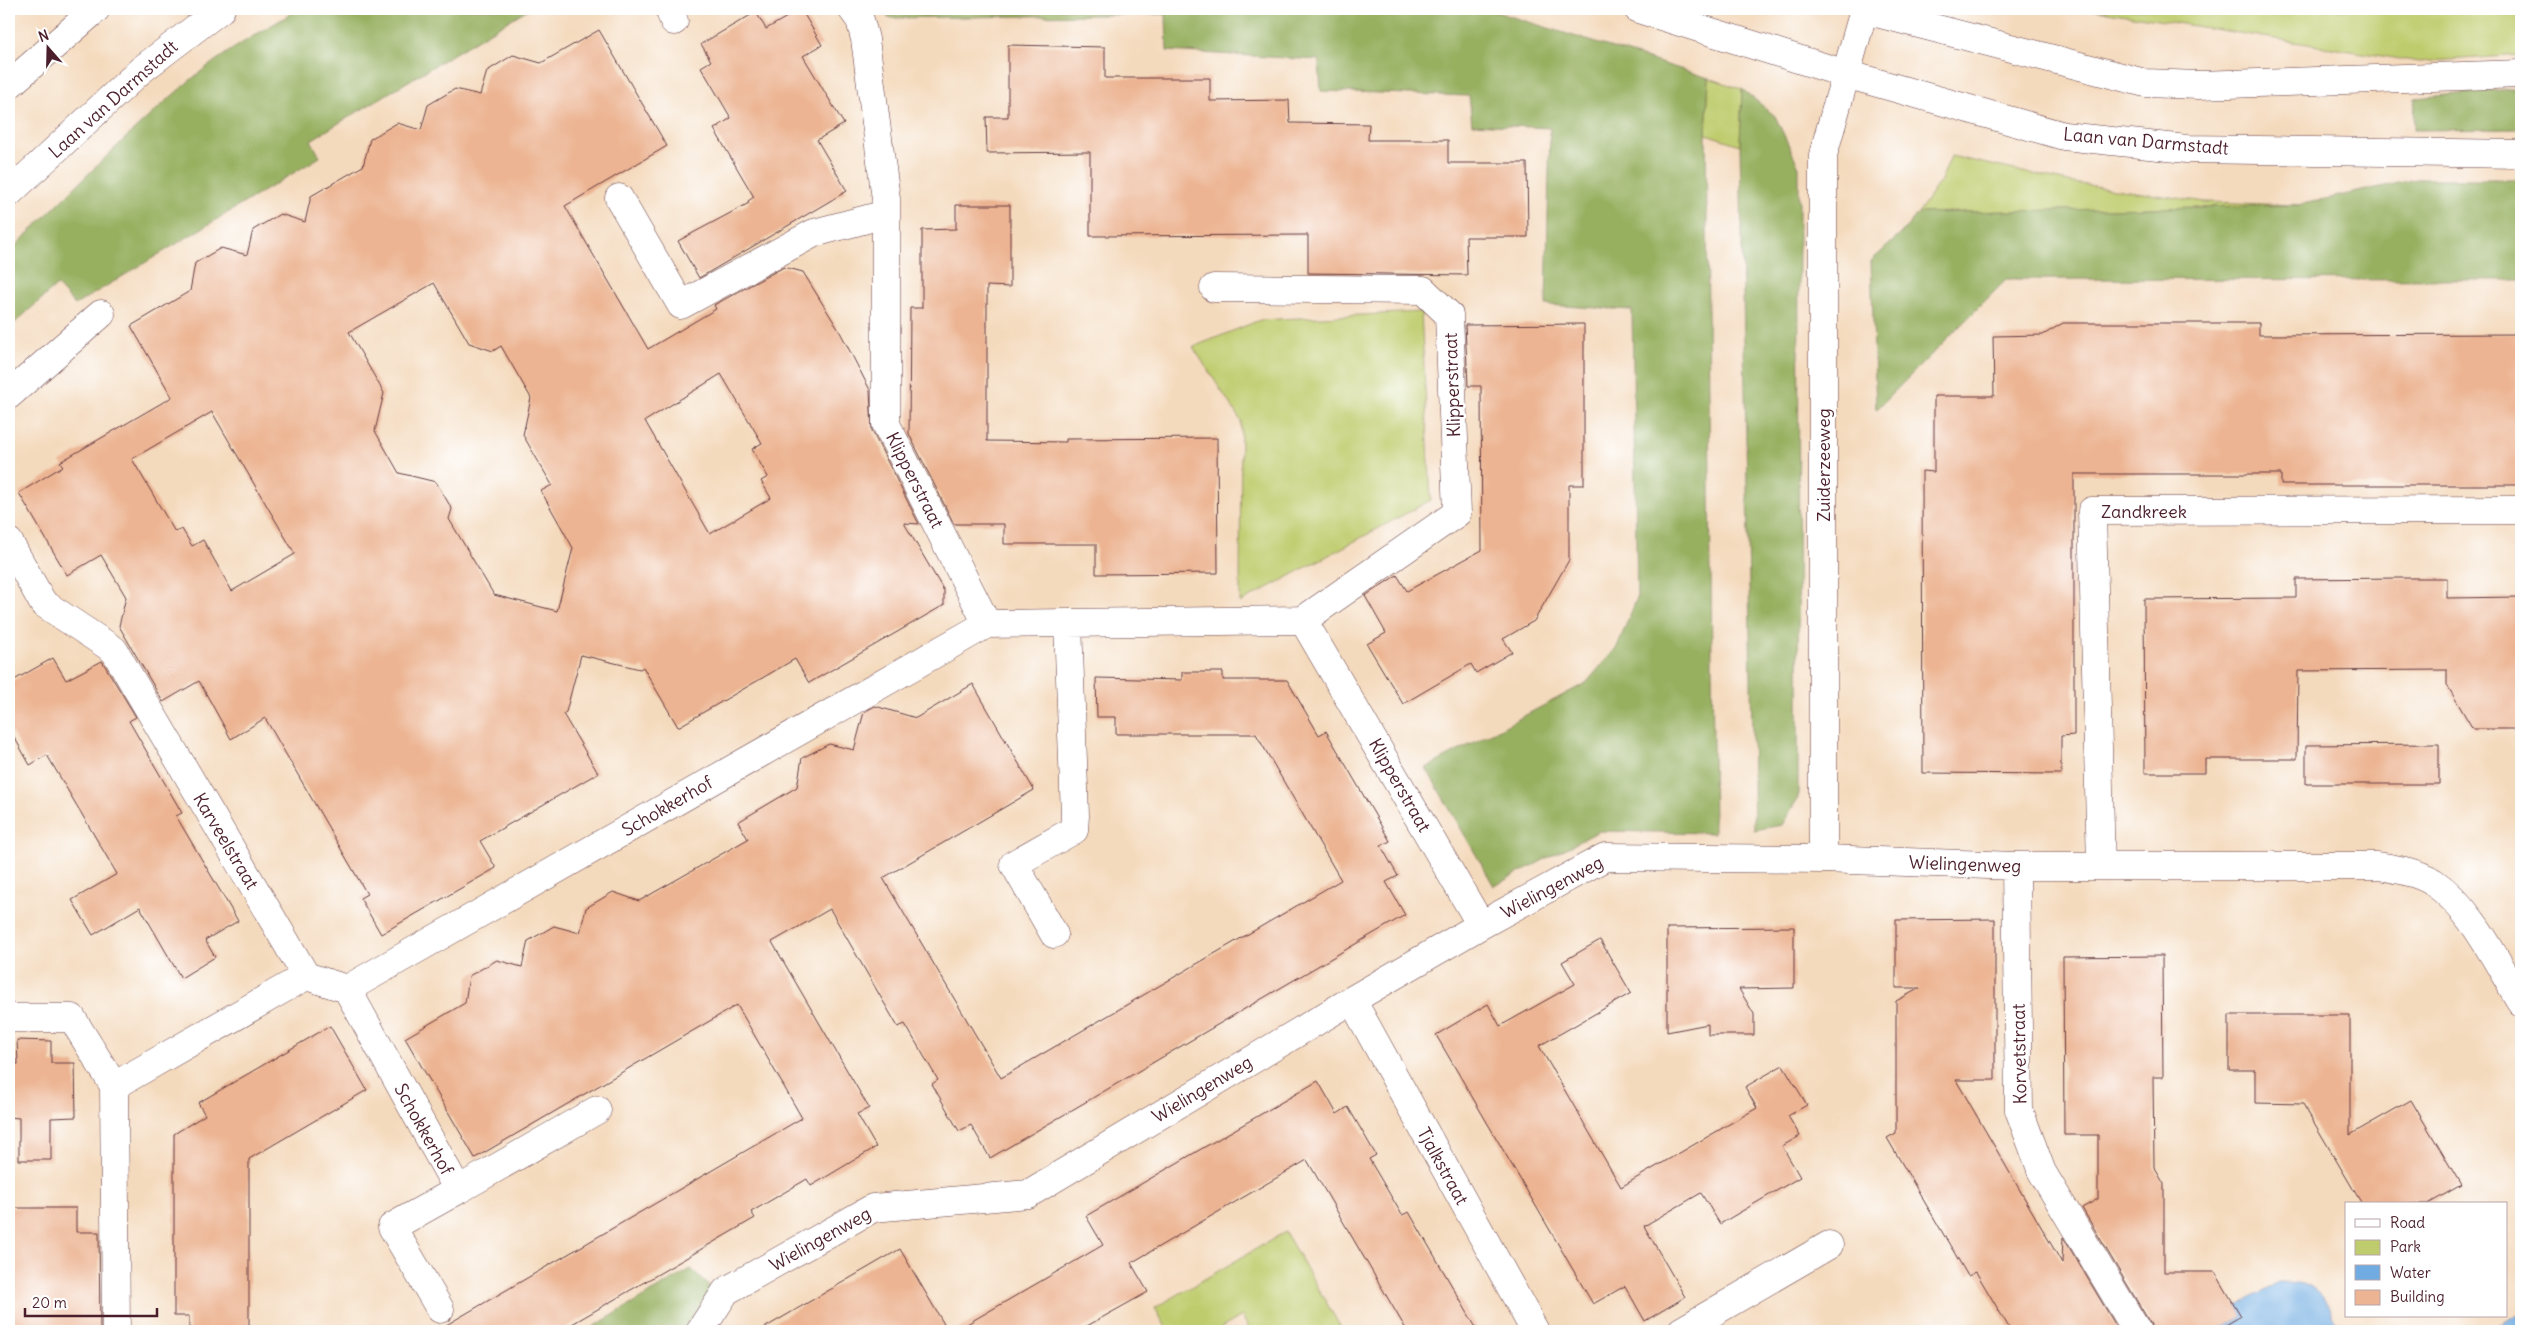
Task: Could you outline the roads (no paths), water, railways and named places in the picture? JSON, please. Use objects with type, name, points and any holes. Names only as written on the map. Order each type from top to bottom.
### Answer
[{"type":"street","points":[[9,85],[96,9]]},
{"type":"street","name":"Laan van Darmstadt","points":[[9,193],[141,70],[221,9]]},
{"type":"street","name":"Klipperstraat","points":[[852,9],[860,20],[866,39],[886,199],[886,424],[988,624]]},
{"type":"street","name":"Laan van Darmstadt","points":[[1638,9],[1846,74],[2073,137],[2187,149],[2521,154]]},
{"type":"street","points":[[1862,9],[2145,83],[2199,85],[2521,74]]},
{"type":"street","name":"Zuiderzeeweg","points":[[1824,859],[1823,155],[1862,9]]},
{"type":"street","points":[[619,198],[681,305],[814,233],[886,214]]},
{"type":"street","name":"Klipperstraat","points":[[1214,288],[1423,290],[1449,316],[1457,513],[1303,620],[1481,924]]},
{"type":"street","points":[[9,395],[101,314]]},
{"type":"street","name":"Zandkreek","points":[[2101,866],[2092,510],[2521,510]]},
{"type":"street","name":"Karveelstraat","points":[[9,542],[43,603],[114,650],[306,976]]},
{"type":"street","points":[[988,624],[1303,620]]},
{"type":"street","points":[[1054,934],[1014,864],[1074,830],[1068,623]]},
{"type":"street","name":"Schokkerhof","points":[[458,1190],[347,989],[988,624]]},
{"type":"street","name":"Wielingenweg","points":[[700,1331],[726,1291],[873,1208],[1028,1194],[1481,924],[1605,857],[1824,859],[2016,866],[2374,866],[2406,871],[2431,881],[2449,895],[2468,917],[2521,1002]]},
{"type":"street","name":"Korvetstraat","points":[[2016,866],[2019,1110],[2042,1172],[2137,1331]]},
{"type":"street","points":[[114,1086],[306,976],[347,989]]},
{"type":"street","name":"Tjalkstraat","points":[[1352,1000],[1535,1331]]},
{"type":"street","points":[[9,1018],[72,1018],[114,1086],[116,1331]]},
{"type":"street","name":"Schokkerhof","points":[[440,1309],[392,1227],[597,1110]]},
{"type":"street","points":[[1681,1331],[1829,1245]]},
{"type":"water","points":[[2278,1282],[2303,1284],[2319,1293],[2330,1308],[2340,1331],[2216,1331],[2241,1317],[2236,1307]]},
{"type":"water","points":[[2521,1313],[2521,1331],[2489,1331]]}]
